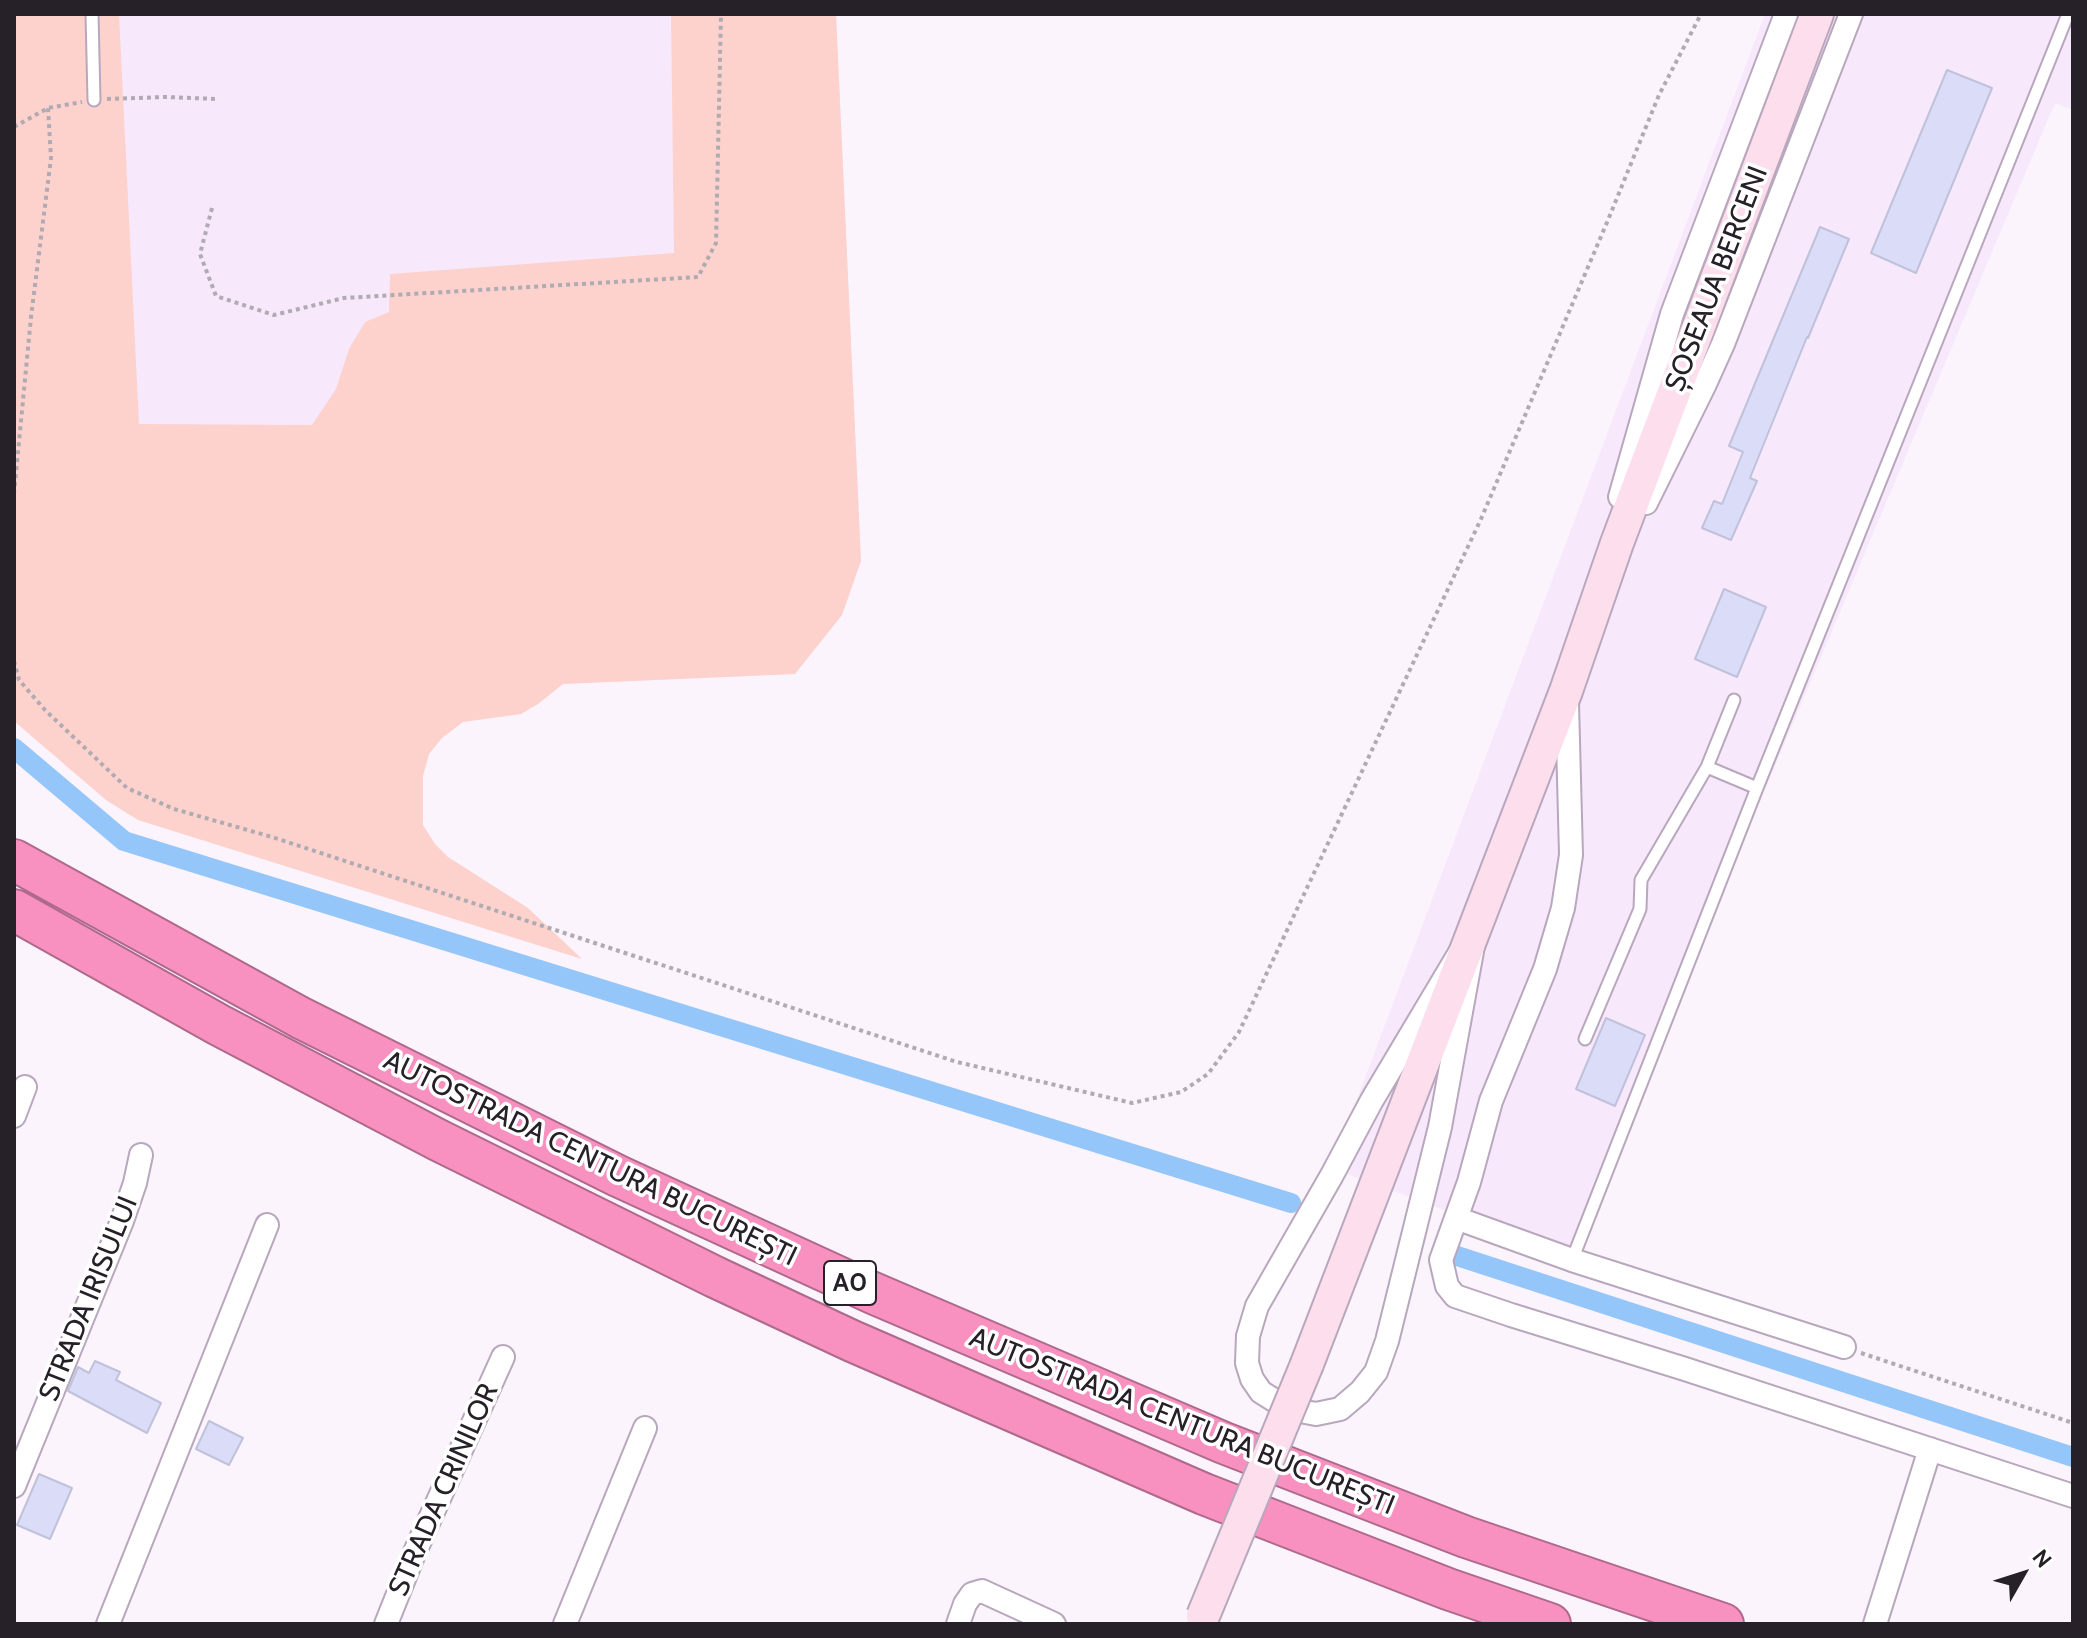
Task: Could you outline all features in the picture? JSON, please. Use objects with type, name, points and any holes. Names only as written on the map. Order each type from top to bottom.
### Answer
[{"type":"highway","name":"AUTOSTRADA CENTURA BUCUREȘTI","points":[[14,860],[329,1032],[618,1176],[873,1293],[1238,1449],[1466,1537],[1723,1624]]},
{"type":"highway","name":"AUTOSTRADA CENTURA BUCUREȘTI","points":[[14,910],[219,1025],[438,1140],[852,1341],[1204,1494],[1448,1589],[1550,1624]]},
{"type":"main road","name":"ȘOSEAUA BERCENI","points":[[1201,1620],[1307,1364],[1477,924],[1817,14]]},
{"type":"street","points":[[1617,543],[1617,508],[1672,314],[1786,14]]},
{"type":"street","points":[[1617,543],[1639,516],[1717,357],[1851,14]]},
{"type":"street","points":[[1566,691],[1571,855],[1563,908],[1545,969],[1491,1101],[1469,1182],[1441,1260],[1447,1286],[1455,1296],[1511,1315],[2073,1496]]},
{"type":"street","points":[[1477,924],[1440,1127],[1387,1341],[1376,1372],[1360,1392],[1340,1409],[1316,1414],[1295,1410],[1261,1392],[1252,1379],[1247,1363],[1248,1336],[1257,1306],[1372,1100],[1477,924]]},
{"type":"street","points":[[14,1116],[25,1087]]},
{"type":"street","name":"STRADA IRISULUI","points":[[14,1486],[122,1221],[141,1155]]},
{"type":"street","points":[[1456,1218],[1572,1260],[1844,1347]]},
{"type":"street","points":[[108,1624],[267,1225]]},
{"type":"street","name":"STRADA CRINILOR","points":[[386,1624],[414,1554],[503,1357]]},
{"type":"street","points":[[565,1624],[645,1428]]},
{"type":"street","points":[[1875,1624],[1930,1449]]},
{"type":"street","points":[[958,1624],[972,1594],[982,1591],[1054,1624]]},
{"type":"lane","points":[[92,14],[94,100]]},
{"type":"lane","points":[[1572,1260],[1757,788],[2068,14]]},
{"type":"lane","points":[[1585,1039],[1640,909],[1641,880],[1707,767],[1734,700]]},
{"type":"lane","points":[[1707,767],[1757,788]]},
{"type":"path","points":[[212,208],[200,254],[216,296],[274,315],[344,298],[698,277],[716,243],[721,14]]},
{"type":"path","points":[[14,661],[16,679],[127,788],[174,809],[272,837],[957,1062],[1132,1103],[1181,1092],[1208,1074],[1239,1032],[1481,519],[1659,95],[1701,14]]},
{"type":"path","points":[[14,127],[48,108],[94,100],[166,97],[217,99]]},
{"type":"path","points":[[14,494],[51,158],[48,108]]},
{"type":"path","points":[[1844,1347],[2073,1423]]},
{"type":"shaded area","points":[[14,14],[836,14],[861,561],[842,615],[795,674],[563,684],[521,714],[463,722],[442,738],[429,754],[423,776],[423,825],[435,844],[448,857],[528,908],[582,959],[138,820],[106,800],[14,721]]},
{"type":"shaded area","points":[[14,14],[119,14],[139,424],[312,425],[336,389],[349,349],[365,322],[389,312],[390,274],[674,253],[671,14],[836,14],[861,561],[842,615],[795,674],[563,684],[521,714],[463,722],[442,738],[429,754],[423,776],[423,825],[435,844],[448,857],[528,908],[582,959],[138,820],[106,800],[14,721]]},
{"type":"shaded area","points":[[1765,14],[2073,14],[2073,110],[2055,103],[1568,1256],[1331,1168]]},
{"type":"building","points":[[1947,70],[1992,88],[1916,273],[1871,253]]},
{"type":"building","points":[[1820,227],[1849,239],[1750,478],[1757,481],[1731,540],[1702,528],[1714,501],[1722,504],[1743,452],[1729,446]]},
{"type":"building","points":[[1724,589],[1766,607],[1737,677],[1695,659]]},
{"type":"building","points":[[1606,1018],[1645,1035],[1615,1106],[1576,1089]]},
{"type":"building","points":[[95,1361],[120,1372],[116,1380],[161,1403],[147,1433],[68,1391],[78,1367],[89,1373]]},
{"type":"building","points":[[209,1421],[243,1438],[229,1465],[196,1449]]},
{"type":"building","points":[[39,1474],[72,1488],[50,1539],[17,1525]]},
{"type":"waterway","points":[[14,748],[124,841],[1291,1203]]},
{"type":"waterway","points":[[1445,1252],[2073,1457]]}]
